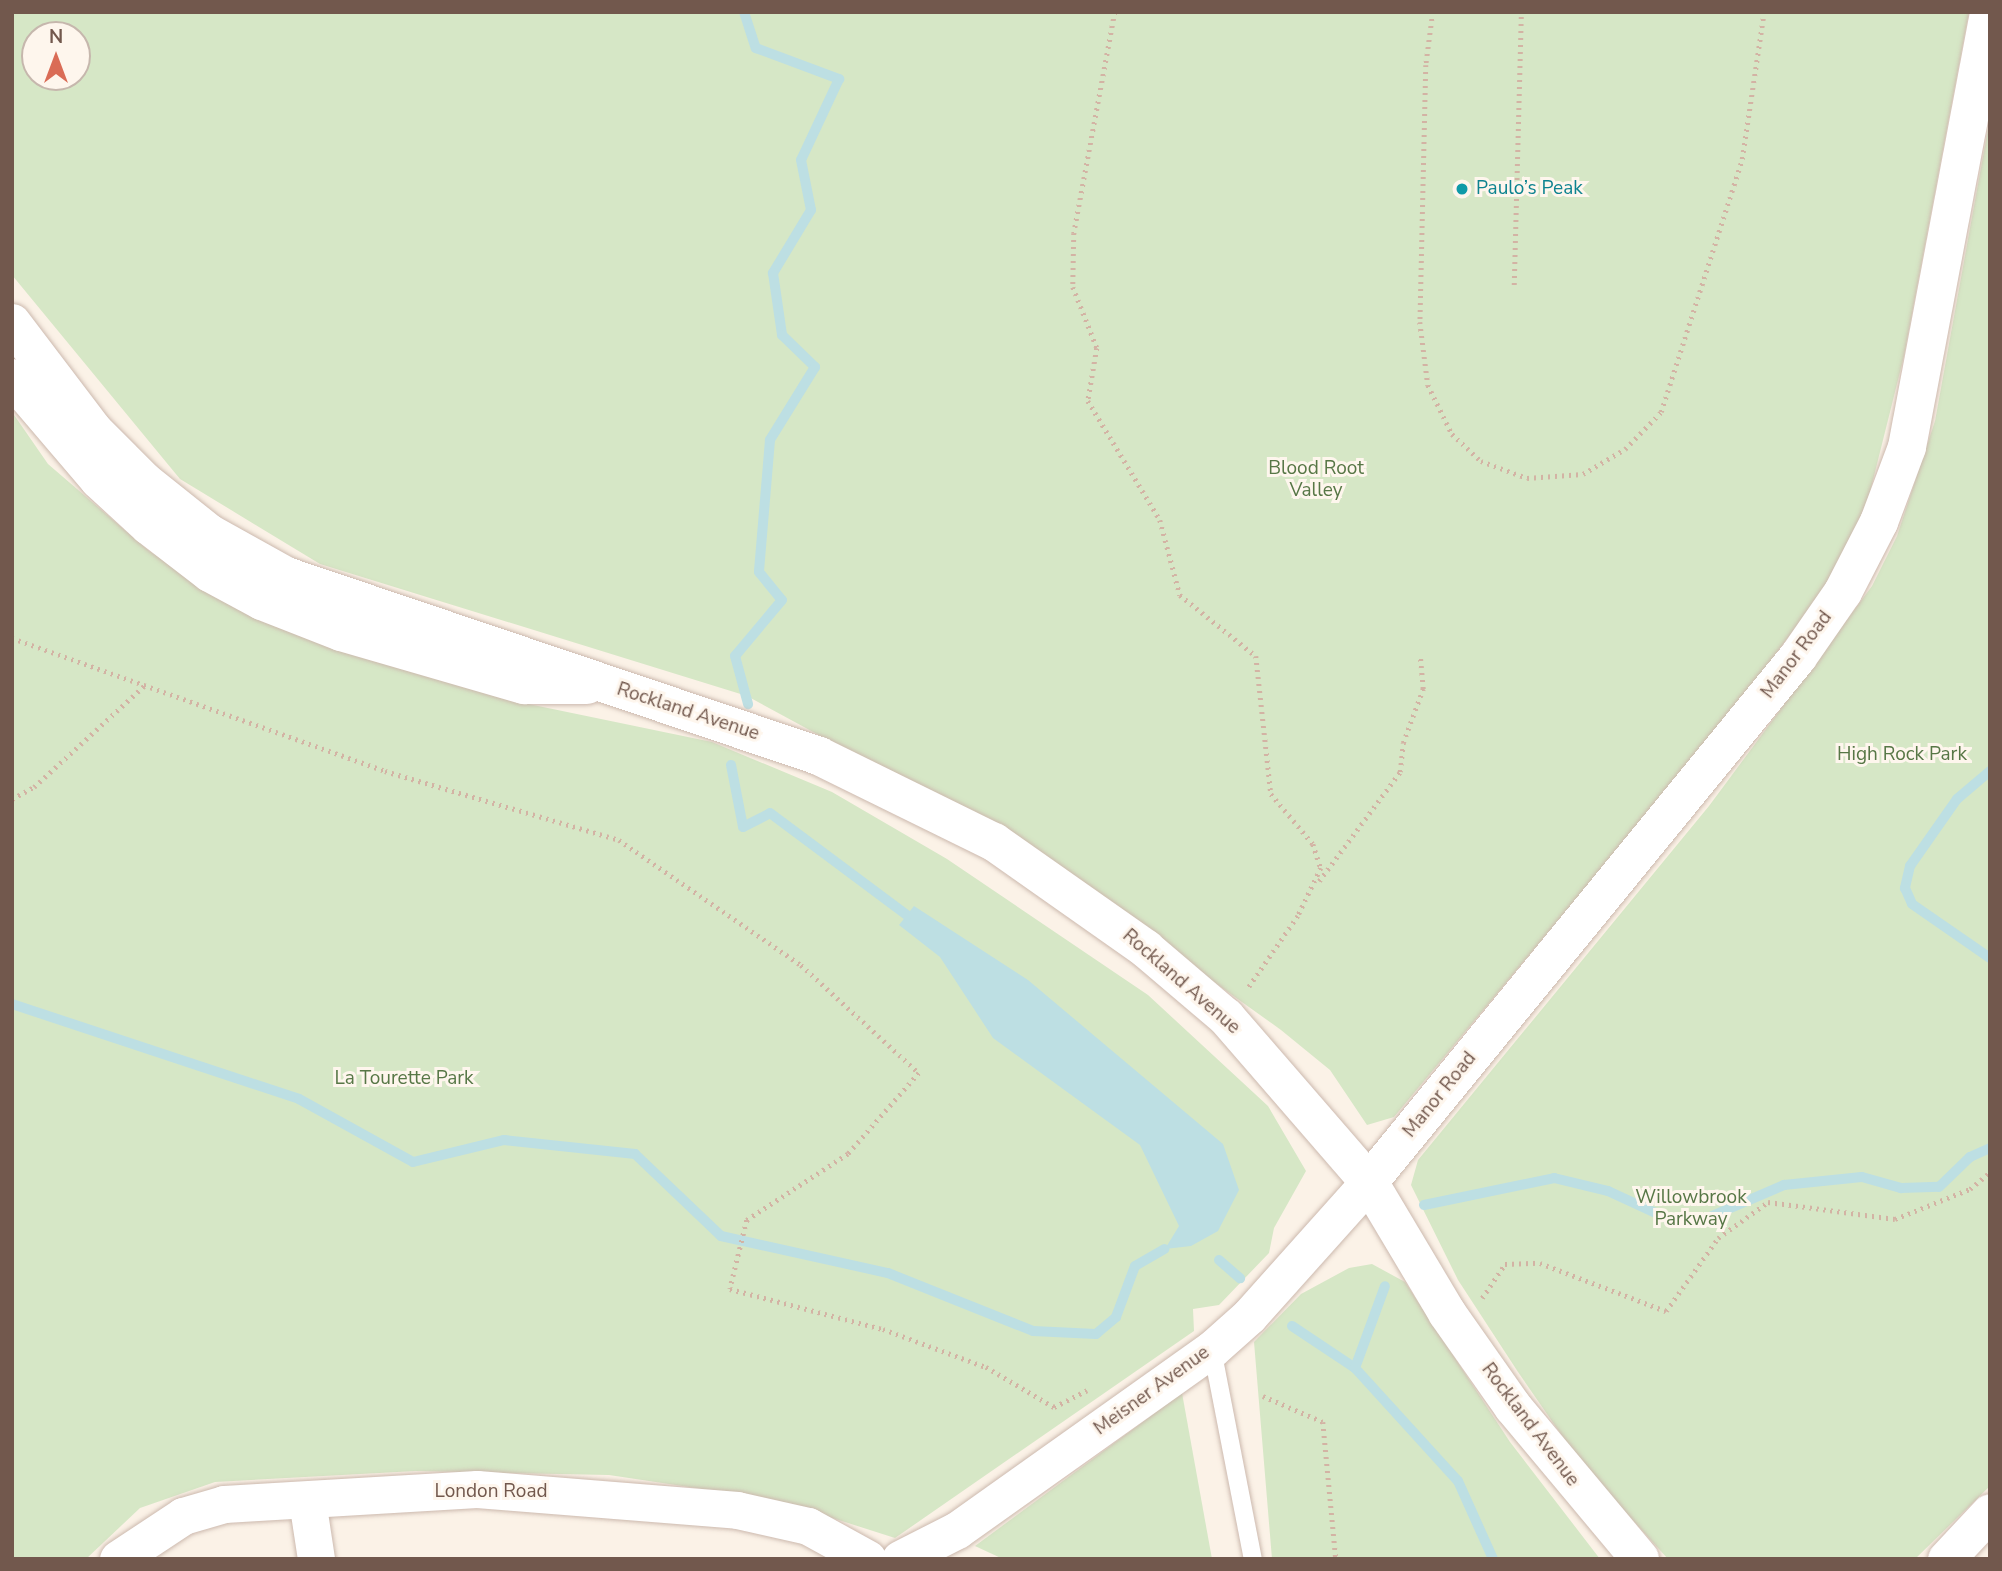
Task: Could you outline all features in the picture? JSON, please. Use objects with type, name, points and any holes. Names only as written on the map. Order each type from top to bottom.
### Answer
[{"type":"street","name":"Manor Road","points":[[1369,1182],[1798,657],[1843,592],[1879,522],[1907,447],[1989,12]]},
{"type":"street","name":"Rockland Avenue","points":[[12,323],[94,431],[209,533],[285,576],[369,609],[531,655],[603,685],[819,756],[902,792],[1017,857],[1146,949],[1226,1017],[1369,1182],[1506,1396],[1640,1559]]},
{"type":"street","name":"Rockland Avenue","points":[[12,378],[99,481],[149,526],[210,573],[262,601],[341,632],[524,685],[603,685]]},
{"type":"street","name":"Meisner Avenue","points":[[900,1559],[957,1530],[1212,1349],[1249,1316],[1369,1182]]},
{"type":"street","name":"London Road","points":[[118,1559],[183,1516],[224,1504],[477,1489],[664,1501],[808,1526],[868,1559]]},
{"type":"street","points":[[307,1500],[316,1559]]},
{"type":"street","points":[[1946,1559],[1990,1512]]},
{"type":"lane","points":[[1212,1349],[1253,1559]]},
{"type":"path","points":[[1115,12],[1074,233],[1073,287],[1097,348],[1088,401],[1160,520],[1180,595],[1256,656],[1271,794],[1313,844],[1319,881]]},
{"type":"path","points":[[1433,12],[1426,65],[1420,322],[1428,385],[1452,434],[1482,461],[1527,478],[1583,474],[1625,449],[1661,412],[1742,159],[1764,12]]},
{"type":"path","points":[[1514,285],[1521,12]]},
{"type":"path","points":[[12,638],[385,771],[619,840],[801,965],[919,1073],[848,1153],[747,1220],[734,1260],[730,1289],[883,1329],[986,1367],[1054,1407],[1102,1383]]},
{"type":"path","points":[[1244,994],[1319,881],[1395,782],[1423,689],[1420,657]]},
{"type":"path","points":[[12,799],[34,787],[147,684]]},
{"type":"path","points":[[1480,1302],[1505,1264],[1539,1263],[1666,1311],[1718,1238],[1768,1202],[1895,1219],[1970,1189],[1990,1172]]},
{"type":"path","points":[[1263,1396],[1323,1422],[1336,1559]]},
{"type":"green space","name":"Blood Root Valley","points":[[12,12],[1969,12],[1904,356],[1869,496],[1839,569],[1736,707],[1394,1117],[1367,1125],[1330,1070],[1281,1030],[1027,848],[747,696],[320,564],[180,479],[12,275]]},
{"type":"green space","name":"Willowbrook Parkway","points":[[1990,118],[1990,1486],[1915,1559],[1668,1559],[1581,1463],[1518,1372],[1458,1280],[1411,1185],[1418,1160],[1709,806],[1872,586],[1897,536],[1935,421]]},
{"type":"green space","name":"La Tourette Park","points":[[12,412],[48,464],[149,551],[263,622],[504,699],[712,742],[832,792],[947,859],[1148,995],[1268,1106],[1306,1171],[1274,1228],[1269,1253],[1219,1305],[1193,1309],[1194,1331],[895,1538],[776,1500],[609,1475],[416,1471],[215,1482],[140,1508],[86,1559],[12,1559]]},
{"type":"green space","points":[[1372,1264],[1405,1282],[1510,1442],[1600,1559],[1272,1559],[1254,1342],[1301,1294],[1349,1268]]},
{"type":"green space","points":[[1182,1393],[1212,1559],[1003,1559],[975,1546]]},
{"type":"water","points":[[914,906],[1028,980],[1223,1144],[1239,1190],[1218,1231],[1191,1246],[1165,1249],[1179,1226],[1140,1145],[993,1038],[940,957],[899,925]]},
{"type":"waterway","points":[[744,12],[756,48],[839,79],[801,160],[811,210],[773,273],[782,335],[815,367],[770,440],[759,572],[782,600],[735,656],[748,704]]},
{"type":"waterway","points":[[731,765],[743,827],[770,813],[907,915]]},
{"type":"waterway","points":[[1990,771],[1957,799],[1910,866],[1905,888],[1912,904],[1990,958]]},
{"type":"waterway","points":[[12,1004],[299,1099],[413,1162],[504,1140],[635,1154],[721,1236],[888,1273],[1033,1331],[1096,1334],[1116,1317],[1135,1266],[1165,1249]]},
{"type":"waterway","points":[[1424,1205],[1554,1178],[1608,1191],[1675,1222],[1698,1222],[1784,1185],[1862,1177],[1901,1188],[1939,1187],[1970,1157],[1990,1148]]},
{"type":"waterway","points":[[1219,1260],[1240,1278]]},
{"type":"waterway","points":[[1355,1368],[1385,1286]]},
{"type":"waterway","points":[[1292,1326],[1355,1368],[1458,1481],[1493,1559]]},
{"type":"place","name":"Paulo’s Peak","points":[[1462,189]]},
{"type":"park label","name":"High Rock Park","points":[[1902,755]]}]
